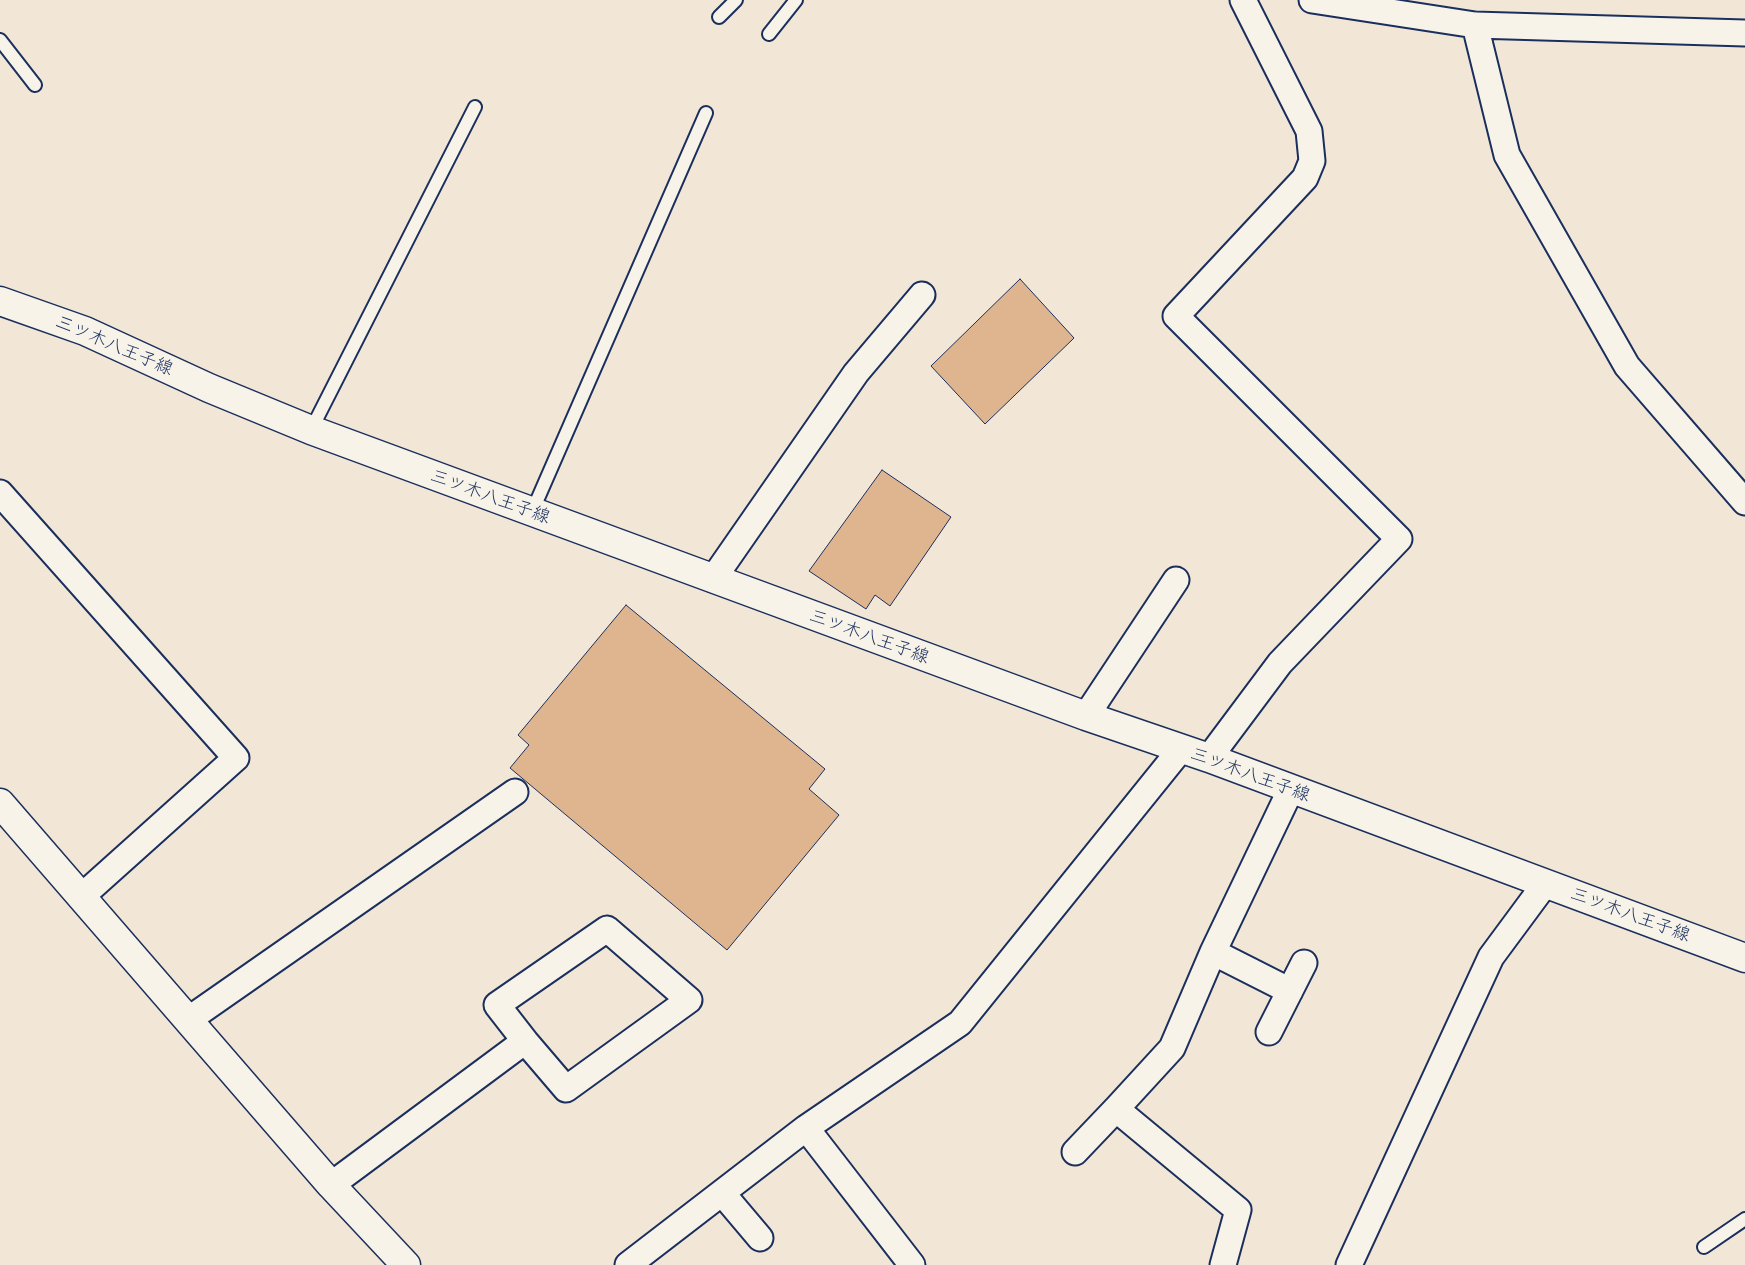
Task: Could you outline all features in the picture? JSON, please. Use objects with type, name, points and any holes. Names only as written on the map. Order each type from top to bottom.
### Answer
[{"type":"main road","name":"三ツ木八王子線","points":[[0,300],[85,332],[209,388],[311,430],[1086,716],[1209,758],[1745,958]]},
{"type":"main road","points":[[0,803],[331,1185],[406,1265]]},
{"type":"street","points":[[1209,758],[1280,663],[1399,539],[1176,316],[1305,178],[1312,161],[1309,132],[1243,0]]},
{"type":"street","points":[[1312,0],[1475,25],[1745,33]]},
{"type":"street","points":[[1475,25],[1507,155],[1627,366],[1745,502]]},
{"type":"street","points":[[713,579],[856,372],[922,295]]},
{"type":"street","points":[[0,493],[236,758],[81,897]]},
{"type":"street","points":[[1086,716],[1176,580]]},
{"type":"street","points":[[628,1265],[806,1128],[960,1023],[1181,749]]},
{"type":"street","points":[[1075,1152],[1172,1048],[1213,952],[1291,789]]},
{"type":"street","points":[[188,1020],[515,792]]},
{"type":"street","points":[[1349,1265],[1491,957],[1545,884]]},
{"type":"street","points":[[607,929],[689,1000],[566,1090],[525,1041],[497,1005],[607,929]]},
{"type":"street","points":[[1213,952],[1290,991]]},
{"type":"street","points":[[1269,1032],[1304,963]]},
{"type":"street","points":[[331,1185],[525,1041]]},
{"type":"street","points":[[1116,1109],[1238,1210],[1223,1265]]},
{"type":"street","points":[[806,1128],[912,1265]]},
{"type":"street","points":[[722,1193],[760,1238]]},
{"type":"lane","points":[[720,17],[736,0]]},
{"type":"lane","points":[[769,34],[796,0]]},
{"type":"lane","points":[[0,40],[34,85]]},
{"type":"lane","points":[[311,430],[475,106]]},
{"type":"lane","points":[[532,512],[706,113]]},
{"type":"lane","points":[[1704,1247],[1745,1219]]},
{"type":"building","points":[[1020,279],[1074,338],[985,424],[931,366]]},
{"type":"building","points":[[882,470],[951,517],[890,606],[875,595],[866,609],[809,571]]},
{"type":"building","points":[[626,605],[825,769],[809,789],[839,815],[727,950],[510,768],[529,745],[518,735]]}]
